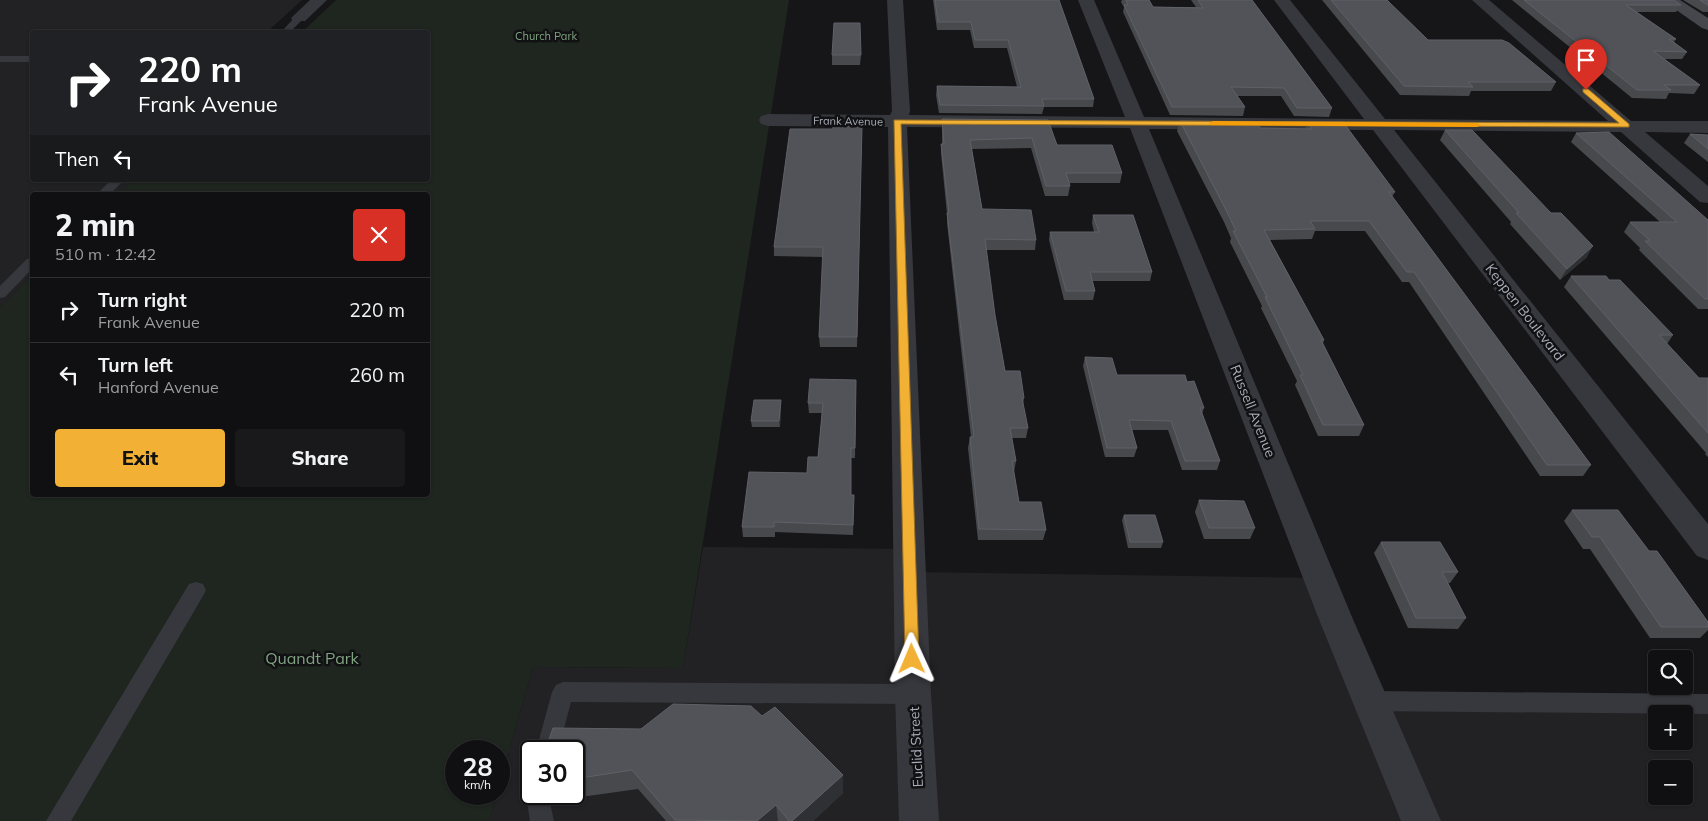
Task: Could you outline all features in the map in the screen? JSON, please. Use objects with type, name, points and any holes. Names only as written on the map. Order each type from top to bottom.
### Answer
[{"type":"street","points":[[299,18],[319,0]]},
{"type":"street","name":"Euclid Street","points":[[895,0],[901,111],[897,121],[913,694],[920,821]]},
{"type":"street","name":"Russell Avenue","points":[[1086,0],[1138,122],[1369,701],[1422,821]]},
{"type":"street","name":"Keppen Boulevard","points":[[1282,0],[1708,547]]},
{"type":"street","points":[[1480,0],[1708,197]]},
{"type":"street","points":[[1670,0],[1708,25]]},
{"type":"street","name":"Frank Avenue","points":[[763,120],[1708,127]]},
{"type":"lane","points":[[287,30],[299,18]]},
{"type":"lane","points":[[0,58],[30,59]]},
{"type":"lane","points":[[105,192],[116,182]]},
{"type":"lane","points":[[0,294],[30,264]]},
{"type":"lane","points":[[58,821],[196,590]]},
{"type":"lane","points":[[550,740],[563,692],[913,694]]},
{"type":"lane","points":[[1369,701],[1708,704]]},
{"type":"lane","points":[[539,805],[542,821]]},
{"type":"shaded area","points":[[0,0],[302,0],[269,30],[30,30],[30,182],[131,182],[121,192],[30,192],[30,278],[0,308]]},
{"type":"shaded area","points":[[703,547],[909,549],[910,572],[1320,578],[1369,701],[1708,704],[1708,821],[489,821],[494,805],[510,805],[510,748],[533,667],[683,668]]},
{"type":"green space","name":"Quandt Park","points":[[336,0],[789,0],[683,668],[533,667],[510,748],[510,740],[445,740],[445,805],[494,805],[489,821],[0,821],[0,308],[30,278],[30,497],[430,497],[430,192],[121,192],[131,182],[430,182],[430,30],[304,30]]},
{"type":"building","points":[[935,0],[1059,0],[1094,99],[1042,99],[1044,106],[940,105],[937,86],[1021,87],[1008,40],[975,40],[971,22],[938,22]]},
{"type":"building","points":[[1126,0],[1149,0],[1153,7],[1203,8],[1198,0],[1252,0],[1332,108],[1297,108],[1284,88],[1231,87],[1245,107],[1172,107],[1124,5],[1128,5]]},
{"type":"building","points":[[1331,0],[1387,0],[1428,40],[1502,40],[1509,43],[1556,82],[1468,82],[1473,87],[1404,86]]},
{"type":"building","points":[[1524,0],[1674,0],[1681,5],[1626,5],[1676,39],[1669,39],[1687,52],[1653,51],[1700,85],[1664,85],[1671,90],[1637,90]]},
{"type":"building","points":[[1700,0],[1708,0],[1708,5],[1707,5]]},
{"type":"building","points":[[834,23],[860,23],[861,55],[832,55]]},
{"type":"building","points":[[942,119],[1048,120],[1057,145],[1112,145],[1122,173],[1066,173],[1070,186],[1046,186],[1032,138],[970,140],[982,209],[1031,210],[1036,240],[985,239],[1005,371],[1020,371],[1024,398],[1022,398],[1028,428],[1010,428],[1016,461],[1012,461],[1019,502],[1041,502],[1046,530],[979,529],[970,437],[974,437],[947,213],[949,213],[941,144],[944,144]]},
{"type":"building","points":[[1180,121],[1256,122],[1260,128],[1312,129],[1308,122],[1343,122],[1395,192],[1389,192],[1591,465],[1547,465],[1414,272],[1407,272],[1369,221],[1310,221],[1315,229],[1264,230],[1324,340],[1321,340],[1364,425],[1323,425],[1300,375],[1303,375],[1265,297],[1267,297],[1233,231],[1236,231]]},
{"type":"building","points":[[833,126],[862,126],[857,337],[819,337],[823,247],[774,247],[790,129],[833,129]]},
{"type":"building","points":[[1445,130],[1472,130],[1551,213],[1561,213],[1593,246],[1567,269]]},
{"type":"building","points":[[1609,132],[1708,220],[1708,299],[1705,299],[1645,241],[1650,241],[1630,222],[1677,222],[1576,133]]},
{"type":"building","points":[[1690,134],[1708,135],[1708,149]]},
{"type":"building","points":[[1093,215],[1133,215],[1152,272],[1090,272],[1095,291],[1066,291],[1050,232],[1099,232]]},
{"type":"building","points":[[1571,276],[1606,276],[1609,280],[1620,280],[1673,335],[1659,335],[1699,378],[1708,378],[1708,433]]},
{"type":"building","points":[[1085,357],[1112,358],[1117,375],[1185,375],[1187,382],[1194,381],[1204,408],[1200,408],[1220,461],[1185,461],[1171,421],[1129,420],[1137,448],[1107,448]]},
{"type":"building","points":[[810,379],[856,380],[855,448],[851,448],[851,495],[854,495],[853,525],[774,522],[774,527],[742,527],[749,472],[807,473],[808,457],[818,457],[823,403],[808,403]]},
{"type":"building","points":[[754,400],[781,400],[779,421],[751,421]]},
{"type":"building","points":[[1199,500],[1244,501],[1255,528],[1209,528]]},
{"type":"building","points":[[1572,510],[1618,510],[1649,551],[1657,551],[1708,622],[1708,627],[1661,627],[1600,537],[1592,537]]},
{"type":"building","points":[[1124,515],[1155,515],[1163,542],[1130,542]]},
{"type":"building","points":[[1381,542],[1440,542],[1458,572],[1442,572],[1466,618],[1416,618]]},
{"type":"building","points":[[673,704],[751,706],[762,716],[775,707],[843,775],[792,821],[789,821],[776,805],[757,821],[675,820],[632,770],[585,777],[585,740],[549,740],[553,728],[641,729]]},
{"type":"slow traffic","points":[[1213,123],[1477,125]]},
{"type":"route","points":[[912,659],[907,424],[897,121],[1626,126],[1586,90]]},
{"type":"park label","name":"Church Park","points":[[546,36]]}]
